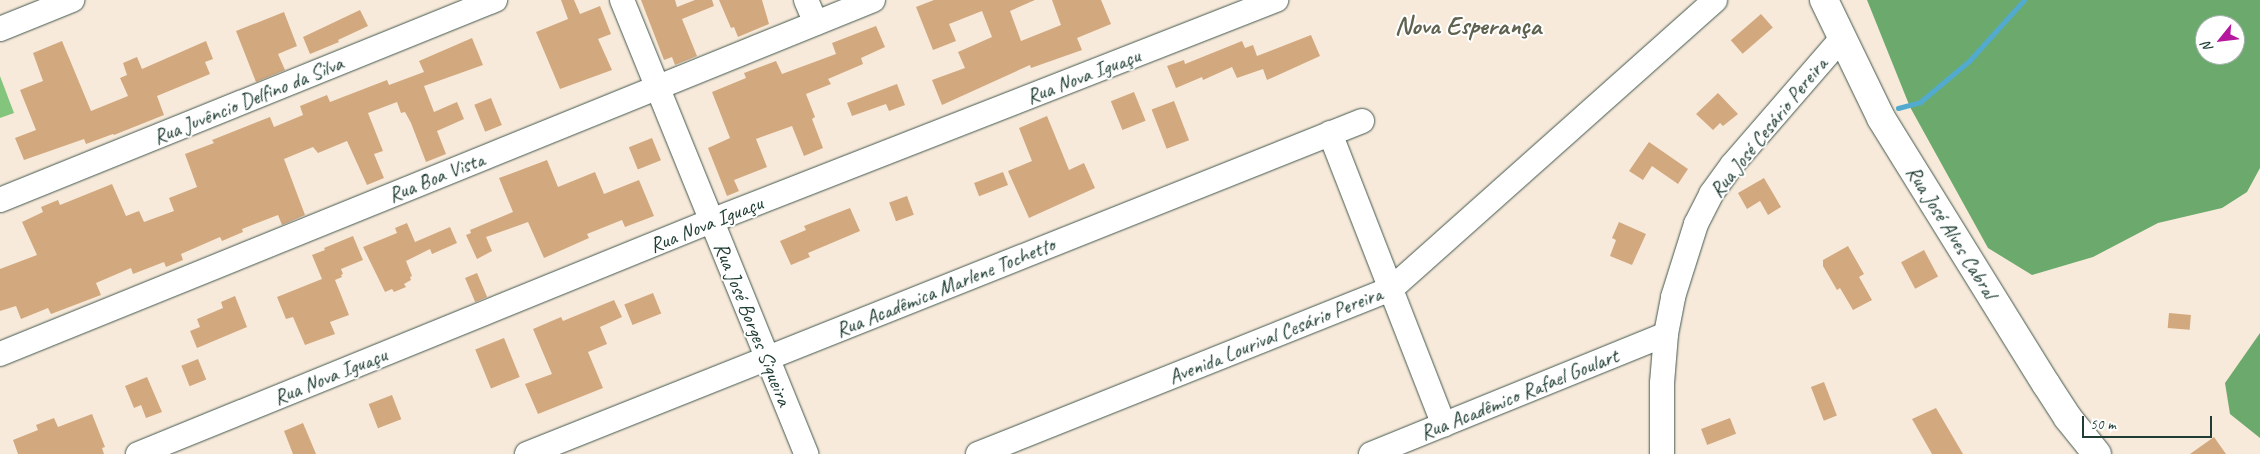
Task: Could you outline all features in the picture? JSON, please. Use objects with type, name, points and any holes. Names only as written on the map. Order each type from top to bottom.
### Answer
[{"type":"main road","name":"Rua José Alves Cabral","points":[[1824,0],[1868,94],[1891,135],[2046,384],[2068,418],[2097,454]]},
{"type":"street","points":[[0,29],[72,0]]},
{"type":"street","name":"Rua Juvêncio Delfino da Silva","points":[[0,200],[495,0]]},
{"type":"street","name":"Rua José Borges Siqueira","points":[[622,0],[806,454]]},
{"type":"street","points":[[806,0],[816,23]]},
{"type":"street","name":"Rua Boa Vista","points":[[0,354],[873,0]]},
{"type":"street","name":"Rua Nova Iguaçu","points":[[138,454],[711,221],[1276,0]]},
{"type":"street","name":"Avenida Lourival Cesário Pereira","points":[[978,454],[1391,289],[1716,0]]},
{"type":"street","name":"Rua José Cesário Pereira","points":[[1662,454],[1662,383],[1666,334],[1683,260],[1696,224],[1711,194],[1732,165],[1842,38]]},
{"type":"street","name":"Rua Acadêmica Marlene Tochetto","points":[[527,454],[1362,121]]},
{"type":"street","points":[[1330,134],[1444,425]]},
{"type":"street","name":"Rua Acadêmico Rafael Goulart","points":[[1371,454],[1666,334]]},
{"type":"green space","points":[[1867,0],[2260,0],[2260,168],[2247,192],[2222,208],[2158,223],[2093,257],[2032,275],[1988,248],[1910,107]]},
{"type":"green space","points":[[0,76],[14,113],[0,118]]},
{"type":"green space","points":[[2260,333],[2260,438],[2230,414],[2225,383]]},
{"type":"building","points":[[561,0],[574,0],[580,14],[600,6],[611,34],[598,39],[612,70],[560,89],[536,32],[568,19]]},
{"type":"building","points":[[641,0],[675,0],[677,7],[695,0],[712,0],[714,6],[682,19],[697,56],[675,65],[672,57],[664,60]]},
{"type":"building","points":[[719,0],[762,0],[769,24],[738,37],[734,27],[731,28]]},
{"type":"building","points":[[934,0],[1035,0],[1010,11],[1021,41],[1061,25],[1052,0],[1101,0],[1111,24],[1077,38],[1082,50],[1031,68],[1030,65],[942,105],[932,80],[965,68],[958,52],[992,37],[982,11],[949,24],[956,41],[933,50],[916,7]]},
{"type":"building","points":[[360,10],[368,26],[338,40],[339,42],[310,54],[303,37]]},
{"type":"building","points":[[284,12],[297,46],[278,54],[285,70],[256,82],[236,31]]},
{"type":"building","points":[[1761,14],[1773,28],[1743,54],[1731,40]]},
{"type":"building","points":[[876,26],[885,47],[861,58],[863,64],[828,79],[831,84],[806,94],[815,117],[812,119],[823,148],[804,156],[792,126],[756,139],[767,167],[734,180],[739,191],[727,196],[708,148],[730,138],[712,92],[746,78],[744,73],[776,61],[782,74],[836,54],[832,43]]},
{"type":"building","points":[[1311,35],[1320,56],[1267,80],[1263,69],[1237,78],[1232,67],[1203,80],[1202,77],[1176,88],[1167,66],[1184,60],[1185,64],[1242,41],[1245,48],[1253,45],[1257,56]]},
{"type":"building","points":[[472,38],[483,65],[424,86],[434,112],[457,102],[464,119],[437,131],[446,154],[426,162],[411,123],[405,112],[401,113],[397,102],[368,113],[383,151],[374,154],[384,178],[367,185],[347,141],[318,153],[313,147],[284,159],[305,215],[282,225],[278,215],[242,229],[243,232],[222,241],[220,237],[181,254],[183,260],[166,267],[164,262],[133,274],[131,268],[96,283],[101,295],[51,314],[48,308],[21,319],[16,306],[0,311],[0,269],[37,255],[22,222],[43,212],[41,207],[58,200],[60,205],[112,184],[126,216],[139,211],[144,222],[174,211],[169,198],[197,187],[185,154],[214,143],[212,140],[270,117],[274,127],[303,115],[300,106],[327,95],[330,102],[387,80],[389,85],[424,72],[419,61]]},
{"type":"building","points":[[62,41],[91,111],[128,96],[120,78],[127,75],[123,63],[137,57],[142,69],[206,41],[213,59],[205,62],[210,74],[157,96],[164,115],[86,144],[84,139],[24,160],[15,138],[36,130],[20,90],[43,81],[33,53]]},
{"type":"building","points":[[897,84],[905,105],[889,111],[886,104],[852,116],[847,103]]},
{"type":"building","points":[[1134,92],[1146,121],[1122,130],[1111,101]]},
{"type":"building","points":[[1718,93],[1738,114],[1723,126],[1720,123],[1713,130],[1696,114]]},
{"type":"building","points":[[491,98],[502,125],[485,132],[474,105]]},
{"type":"building","points":[[1174,101],[1189,140],[1167,149],[1152,110]]},
{"type":"building","points":[[1047,116],[1069,170],[1084,163],[1095,188],[1029,218],[1008,171],[1032,161],[1019,128]]},
{"type":"building","points":[[652,138],[661,160],[638,170],[629,147]]},
{"type":"building","points":[[1649,142],[1688,169],[1678,184],[1652,166],[1643,180],[1629,171]]},
{"type":"building","points":[[547,160],[558,187],[595,172],[604,194],[639,180],[654,216],[625,227],[622,220],[587,234],[589,238],[544,258],[528,222],[486,237],[492,251],[477,259],[466,235],[471,233],[470,230],[513,212],[499,178]]},
{"type":"building","points":[[1003,172],[1008,185],[979,196],[974,183]]},
{"type":"building","points":[[1764,178],[1781,207],[1768,215],[1760,201],[1747,209],[1738,193]]},
{"type":"building","points":[[907,196],[914,215],[896,221],[889,202]]},
{"type":"building","points":[[850,208],[860,231],[808,253],[810,257],[791,265],[780,241],[806,230],[804,226]]},
{"type":"building","points":[[1619,222],[1646,234],[1632,265],[1610,256],[1616,240],[1612,238]]},
{"type":"building","points":[[407,223],[415,242],[450,227],[457,243],[432,254],[430,249],[406,261],[412,276],[410,277],[411,280],[404,284],[406,287],[394,292],[392,289],[385,292],[363,247],[397,233],[395,228]]},
{"type":"building","points":[[353,236],[363,260],[341,269],[342,277],[335,280],[349,315],[330,322],[335,334],[305,345],[293,317],[286,319],[277,297],[322,279],[312,255]]},
{"type":"building","points":[[1848,246],[1864,274],[1859,277],[1872,300],[1853,310],[1840,288],[1837,290],[1823,266],[1823,260]]},
{"type":"building","points":[[1924,250],[1938,276],[1915,289],[1901,262]]},
{"type":"building","points":[[477,273],[487,297],[475,302],[465,278]]},
{"type":"building","points":[[653,293],[661,313],[632,325],[624,305]]},
{"type":"building","points":[[235,296],[247,327],[197,348],[190,331],[200,327],[197,319],[223,308],[221,302]]},
{"type":"building","points":[[614,300],[622,317],[600,327],[607,344],[588,352],[603,388],[538,414],[525,384],[552,374],[533,329],[561,317],[563,321]]},
{"type":"building","points":[[2169,313],[2191,315],[2190,330],[2168,328]]},
{"type":"building","points":[[504,338],[520,377],[491,389],[475,350]]},
{"type":"building","points":[[198,359],[206,379],[190,386],[181,366]]},
{"type":"building","points":[[147,377],[162,412],[146,418],[141,405],[134,408],[125,386]]},
{"type":"building","points":[[1824,382],[1837,416],[1824,421],[1811,387]]},
{"type":"building","points":[[392,395],[401,419],[378,428],[369,404]]},
{"type":"building","points":[[1936,408],[1963,454],[1932,454],[1912,419]]},
{"type":"building","points":[[92,414],[105,447],[102,448],[104,454],[18,454],[13,440],[38,430],[36,425],[54,418],[58,427]]},
{"type":"building","points":[[1730,418],[1736,434],[1707,445],[1701,429]]},
{"type":"building","points":[[303,423],[316,454],[293,454],[284,431]]},
{"type":"building","points":[[2214,437],[2226,454],[2190,454]]},
{"type":"waterway","points":[[1898,108],[1920,102],[1969,61],[2024,0]]},
{"type":"district","name":"Nova Esperança","points":[[1468,26]]}]
